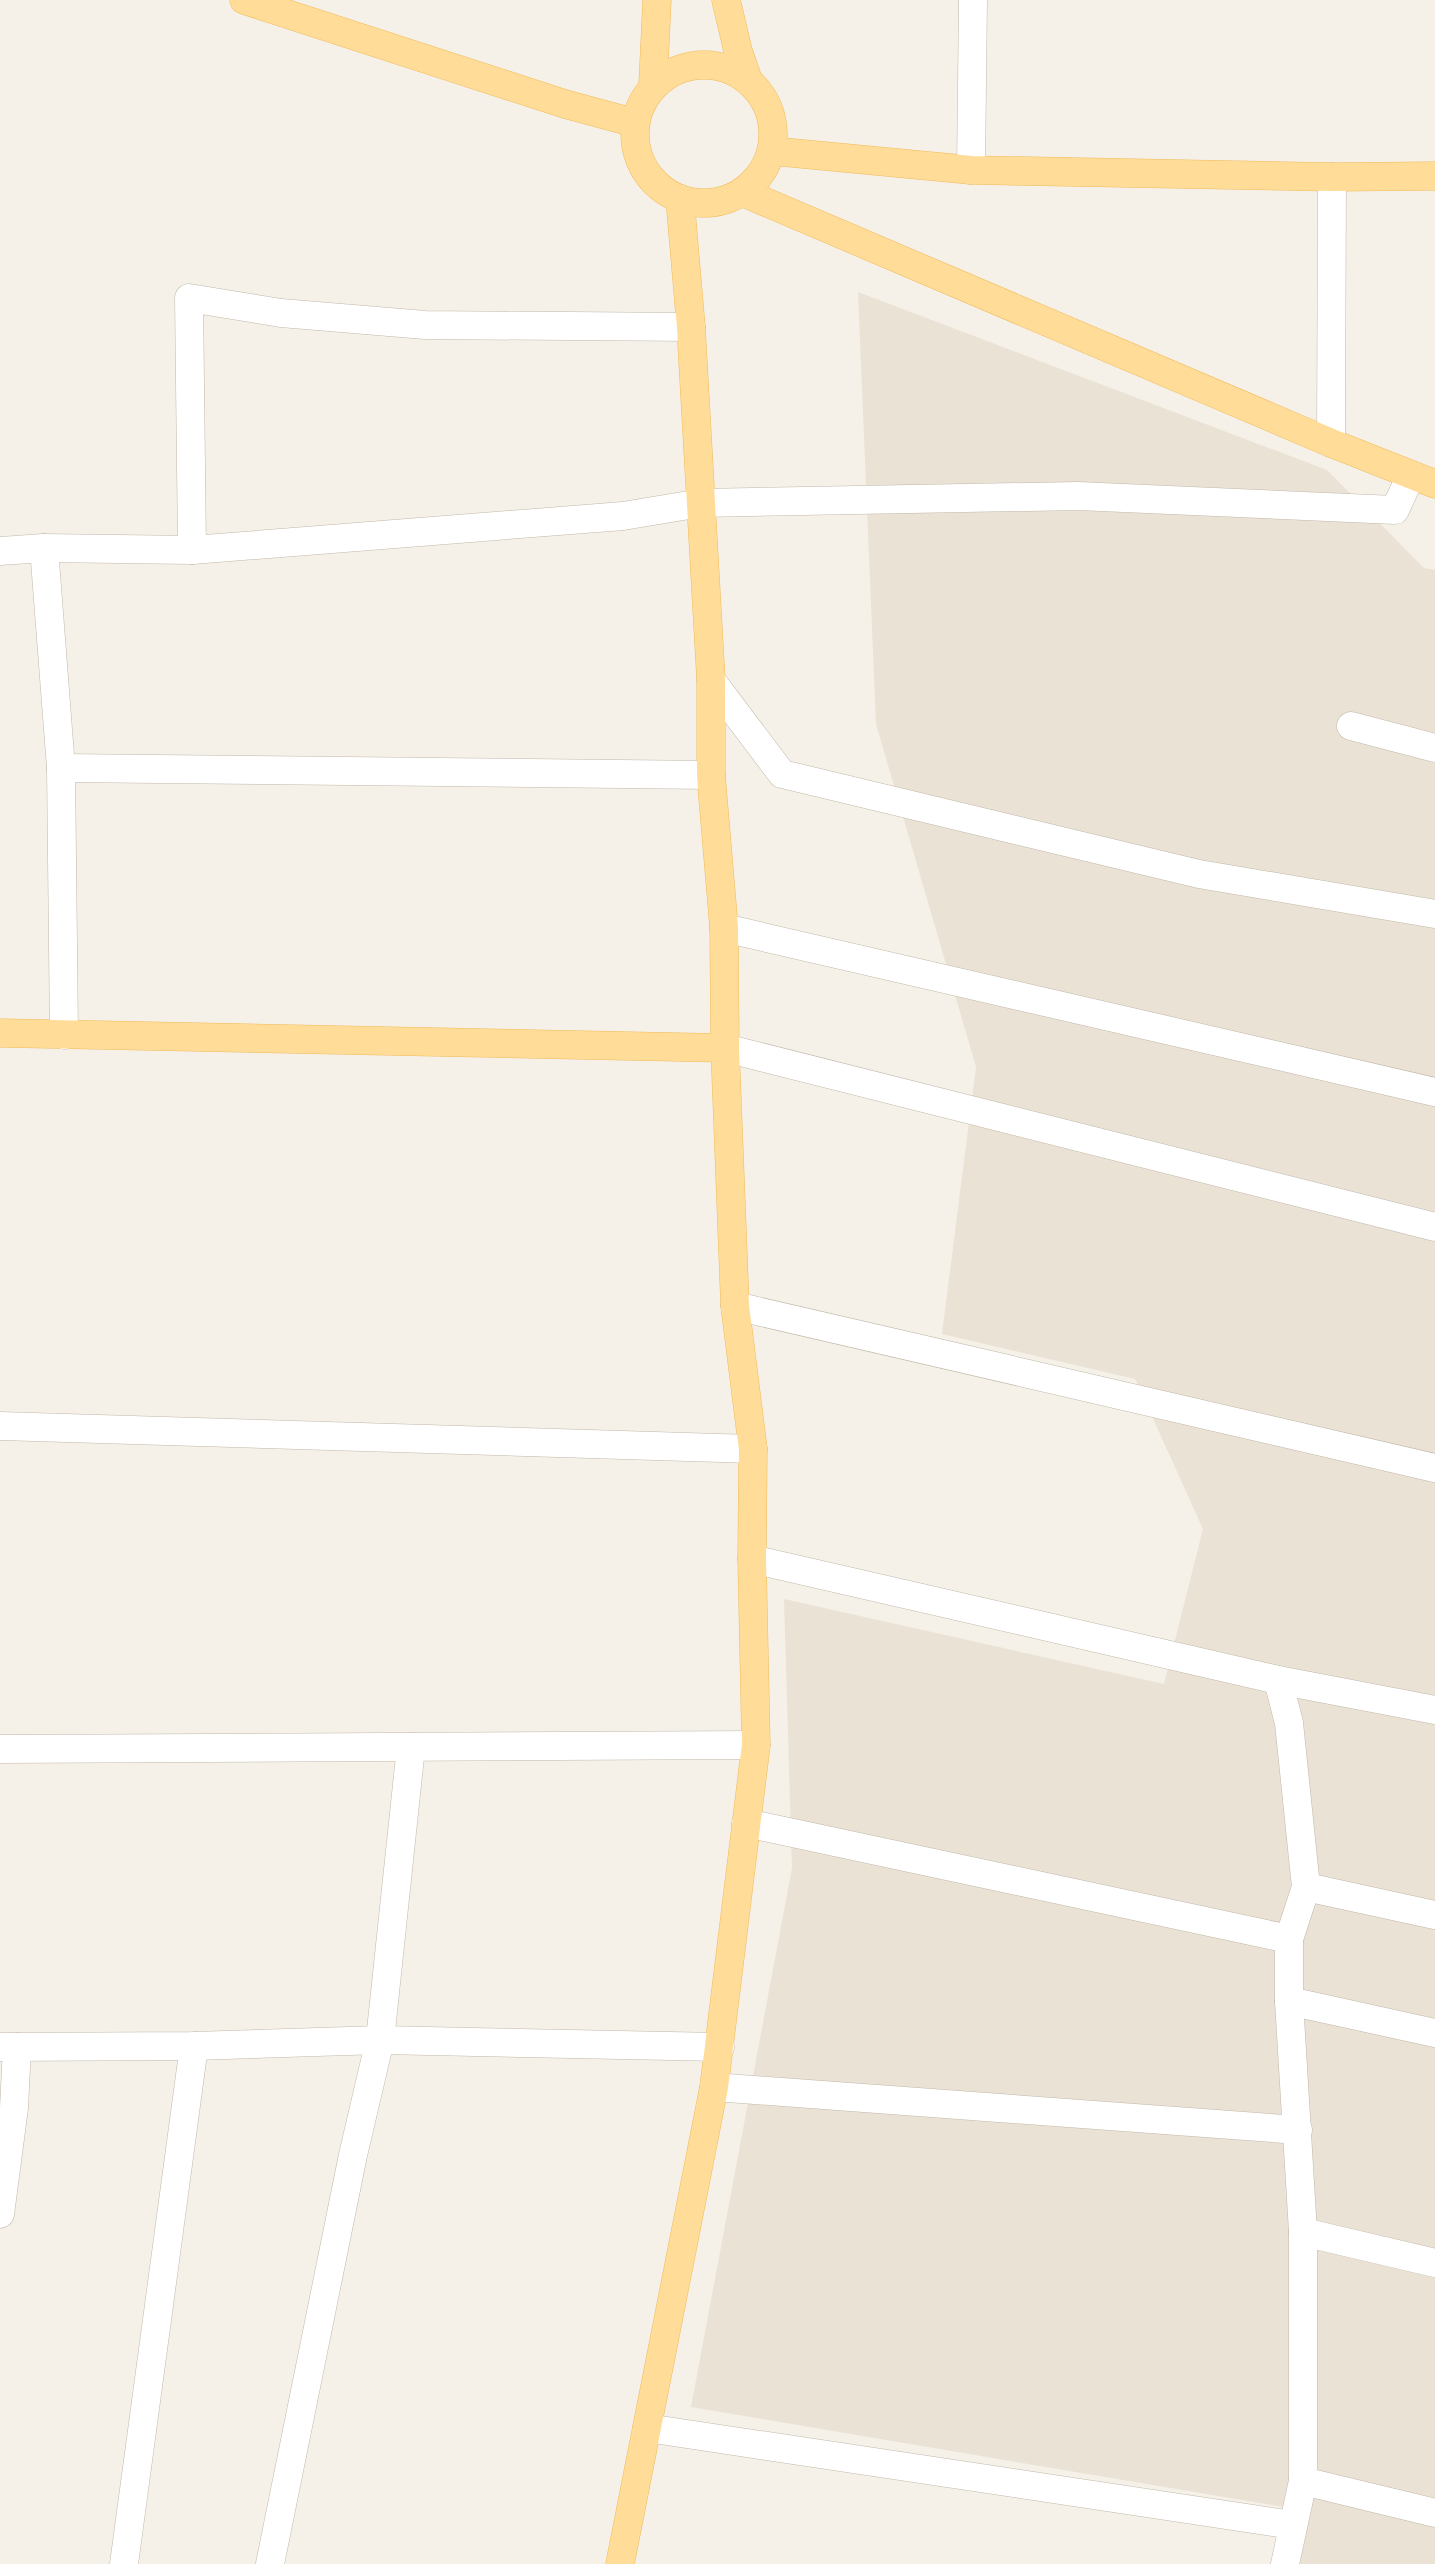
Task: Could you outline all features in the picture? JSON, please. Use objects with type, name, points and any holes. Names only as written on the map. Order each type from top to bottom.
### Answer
[{"type":"main road","points":[[653,85],[657,0]]},
{"type":"main road","points":[[726,0],[738,51],[748,80],[765,100],[773,125],[772,151],[761,174],[742,192],[712,204],[680,199],[659,188],[644,170],[635,147],[635,123],[642,102],[653,85],[674,70],[699,64],[725,68],[748,80]]},
{"type":"main road","points":[[258,2],[565,104],[635,123]]},
{"type":"main road","points":[[772,151],[971,170],[1435,176]]},
{"type":"main road","points":[[742,192],[1331,443],[1423,479]]},
{"type":"main road","points":[[620,2564],[714,2088],[756,1746],[752,1449],[735,1306],[725,1048],[724,928],[711,775],[711,680],[692,327],[680,199]]},
{"type":"main road","points":[[0,1033],[725,1048]]},
{"type":"street","points":[[971,170],[973,0]]},
{"type":"street","points":[[1331,443],[1332,176]]},
{"type":"street","points":[[192,550],[189,298],[281,313],[425,325],[692,327]]},
{"type":"street","points":[[0,551],[44,548],[192,550],[623,516],[701,503],[1078,496],[1395,510],[1423,479]]},
{"type":"street","points":[[44,548],[61,768],[64,1035]]},
{"type":"street","points":[[711,680],[782,774],[1199,874],[1435,914]]},
{"type":"street","points":[[1351,726],[1435,748]]},
{"type":"street","points":[[61,768],[711,775]]},
{"type":"street","points":[[724,928],[1435,1092]]},
{"type":"street","points":[[725,1048],[1435,1227]]},
{"type":"street","points":[[735,1306],[1435,1468]]},
{"type":"street","points":[[0,1426],[752,1449]]},
{"type":"street","points":[[752,1559],[1278,1680],[1435,1710]]},
{"type":"street","points":[[1278,1680],[1289,1723],[1306,1887],[1289,1939],[1289,2001],[1303,2232],[1303,2481],[1285,2564]]},
{"type":"street","points":[[0,1749],[756,1746]]},
{"type":"street","points":[[270,2564],[353,2155],[380,2040],[411,1747]]},
{"type":"street","points":[[746,1823],[1289,1939]]},
{"type":"street","points":[[1306,1887],[1435,1915]]},
{"type":"street","points":[[1289,2001],[1435,2033]]},
{"type":"street","points":[[0,2214],[14,2108],[8,2047],[194,2046],[380,2040],[720,2047]]},
{"type":"street","points":[[124,2564],[194,2046]]},
{"type":"street","points":[[714,2088],[1298,2130]]},
{"type":"street","points":[[1303,2232],[1435,2263]]},
{"type":"street","points":[[647,2428],[1293,2524]]},
{"type":"street","points":[[1303,2481],[1435,2513]]},
{"type":"shaded area","points":[[858,292],[1327,470],[1424,568],[1435,570],[1435,2564],[1290,2564],[1301,2510],[691,2407],[792,1868],[784,1599],[1164,1684],[1203,1529],[1135,1379],[942,1334],[976,1067],[876,724]]}]
